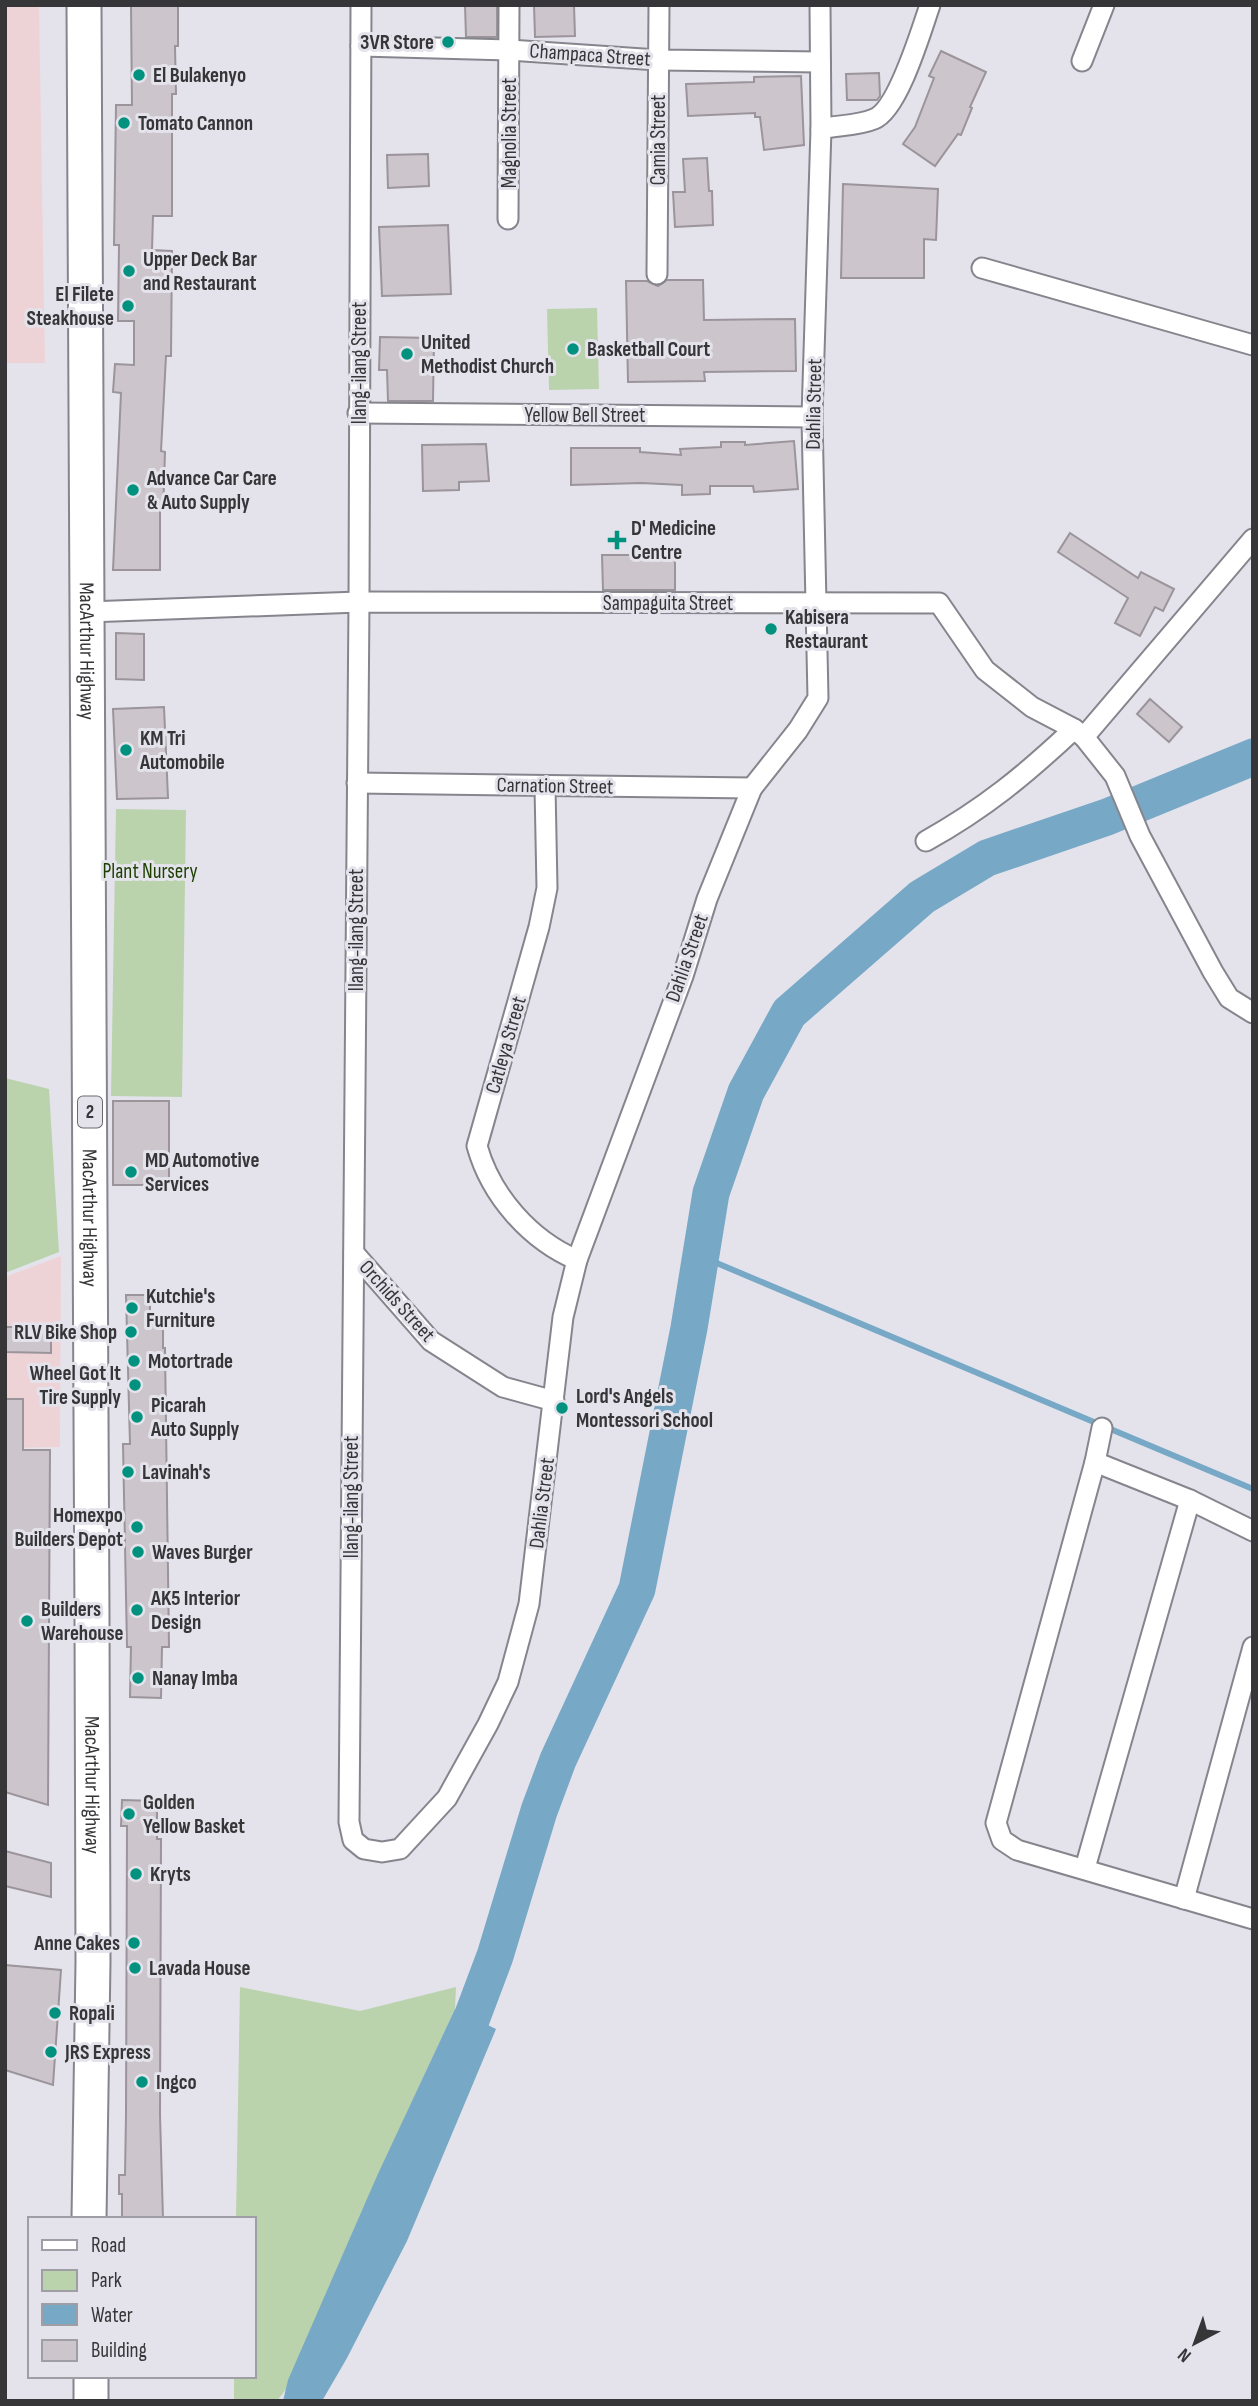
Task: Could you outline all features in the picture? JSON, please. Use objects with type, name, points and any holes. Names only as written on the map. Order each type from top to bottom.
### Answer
[{"type":"highway","name":"MacArthur Highway","points":[[85,5],[93,1921],[89,2217]]},
{"type":"highway","points":[[91,2378],[91,2401]]},
{"type":"street","name":"Ilang-ilang Street","points":[[361,5],[358,783],[349,1822],[353,1840],[364,1849]]},
{"type":"street","name":"Magnolia Street","points":[[508,219],[509,5]]},
{"type":"street","name":"Camia Street","points":[[657,274],[659,5]]},
{"type":"street","name":"Dahlia Street","points":[[364,1849],[382,1852],[400,1849],[447,1798],[508,1682],[529,1604],[563,1317],[577,1260],[683,976],[707,899],[752,788],[818,698],[812,417],[821,128],[820,5]]},
{"type":"street","points":[[821,128],[875,119],[887,110],[899,88],[930,5]]},
{"type":"street","points":[[1082,61],[1104,5]]},
{"type":"street","name":"Champaca Street","points":[[361,46],[509,50],[659,60],[820,62]]},
{"type":"street","points":[[982,268],[1253,345]]},
{"type":"street","name":"Yellow Bell Street","points":[[358,413],[812,417]]},
{"type":"street","points":[[926,841],[1005,791],[1079,733],[1253,538]]},
{"type":"street","name":"Sampaguita Street","points":[[88,612],[359,602],[939,603],[985,670],[1032,706],[1079,733],[1115,776],[1138,830],[1213,972],[1229,998],[1253,1013]]},
{"type":"street","name":"Carnation Street","points":[[358,783],[752,788]]},
{"type":"street","name":"Catleya Street","points":[[545,787],[547,888],[539,927],[477,1146],[483,1170],[495,1191],[518,1219],[561,1254],[577,1260]]},
{"type":"street","name":"Orchids Street","points":[[354,1253],[431,1341],[503,1387],[554,1401]]},
{"type":"street","points":[[1102,1428],[996,1822],[1002,1839],[1017,1850],[1253,1919]]},
{"type":"street","points":[[1095,1462],[1190,1500],[1253,1531]]},
{"type":"street","points":[[1085,1868],[1190,1500]]},
{"type":"street","points":[[1184,1899],[1253,1647]]},
{"type":"shaded area","points":[[5,5],[39,5],[45,363],[5,363]]},
{"type":"shaded area","points":[[61,1256],[60,1447],[5,1448],[5,1277]]},
{"type":"green space","name":"Basketball Court","points":[[597,308],[599,389],[549,390],[547,309]]},
{"type":"green space","name":"Plant Nursery","points":[[116,809],[186,810],[182,1097],[111,1096]]},
{"type":"green space","points":[[5,1078],[49,1089],[59,1252],[5,1273]]},
{"type":"green space","points":[[240,1987],[360,2011],[456,1987],[455,2009],[286,2389],[277,2401],[234,2401],[234,2378],[256,2378],[256,2217],[236,2217]]},
{"type":"water","points":[[455,2009],[496,2029],[407,2241],[322,2401],[283,2401],[288,2380],[377,2176]]},
{"type":"building","points":[[131,5],[178,5],[176,94],[172,94],[172,216],[153,216],[152,250],[172,251],[171,356],[166,356],[161,451],[165,452],[163,511],[160,511],[160,570],[113,570],[121,393],[113,392],[115,364],[134,365],[134,321],[118,321],[119,245],[114,245],[116,105],[132,105]]},
{"type":"building","points":[[465,5],[497,5],[497,37],[466,37]]},
{"type":"building","points":[[534,5],[574,5],[575,36],[535,37]]},
{"type":"building","points":[[941,51],[986,72],[961,135],[958,134],[935,166],[903,144],[915,127],[934,78],[929,76]]},
{"type":"building","points":[[879,73],[880,96],[877,100],[847,100],[846,74]]},
{"type":"building","points":[[801,76],[804,145],[764,150],[760,117],[755,117],[755,113],[688,116],[686,84],[754,82],[754,77]]},
{"type":"building","points":[[428,154],[429,186],[388,188],[387,155]]},
{"type":"building","points":[[707,158],[713,225],[675,227],[673,192],[685,192],[683,159]]},
{"type":"building","points":[[843,184],[938,189],[936,240],[924,239],[924,278],[841,278]]},
{"type":"building","points":[[448,225],[451,294],[382,296],[379,227]]},
{"type":"building","points":[[667,280],[703,280],[704,320],[795,319],[796,371],[704,372],[705,381],[628,382],[626,281],[647,281],[658,286]]},
{"type":"building","points":[[380,337],[434,338],[433,401],[388,401],[387,370],[379,370]]},
{"type":"building","points":[[794,441],[798,489],[754,492],[753,486],[710,486],[710,494],[682,495],[682,485],[571,485],[571,448],[640,448],[640,452],[681,455],[680,449],[721,447],[721,442],[745,442],[745,445]]},
{"type":"building","points":[[486,444],[489,481],[459,482],[459,490],[423,491],[422,445]]},
{"type":"building","points":[[1070,533],[1138,578],[1141,572],[1174,589],[1163,611],[1155,607],[1140,636],[1115,623],[1128,598],[1058,552]]},
{"type":"building","points":[[647,552],[675,552],[675,590],[603,590],[602,555],[647,555]]},
{"type":"building","points":[[116,633],[144,634],[144,680],[116,679]]},
{"type":"building","points":[[1150,699],[1182,727],[1169,742],[1137,714]]},
{"type":"building","points":[[164,707],[168,798],[117,799],[113,709]]},
{"type":"building","points":[[113,1101],[169,1101],[169,1185],[113,1185]]},
{"type":"building","points":[[126,1295],[150,1295],[150,1321],[163,1321],[169,1647],[162,1647],[161,1698],[130,1697],[131,1647],[127,1647],[123,1444],[130,1444]]},
{"type":"building","points":[[5,1327],[51,1327],[51,1353],[5,1352]]},
{"type":"building","name":"Builders Warehouse","points":[[5,1399],[23,1399],[23,1450],[50,1450],[48,1805],[5,1792]]},
{"type":"building","points":[[122,1800],[157,1801],[157,1839],[161,1839],[160,2115],[163,2217],[122,2217],[122,2194],[119,2194],[119,2175],[125,2175],[126,2115],[127,1826],[121,1826]]},
{"type":"building","points":[[5,1851],[51,1863],[51,1897],[5,1886]]},
{"type":"building","points":[[5,1965],[61,1970],[53,2085],[5,2070]]},
{"type":"waterway","points":[[454,2065],[495,1956],[539,1811],[558,1760],[637,1589],[689,1328],[711,1193],[746,1092],[789,1013],[922,897],[987,858],[1107,817],[1253,757]]},
{"type":"waterway","points":[[700,1256],[1253,1489]]},
{"type":"place","name":"3VR Store","points":[[448,42]]},
{"type":"place","name":"El Bulakenyo","points":[[139,75]]},
{"type":"place","name":"Tomato Cannon","points":[[124,123]]},
{"type":"place","name":"Upper Deck Bar and Restaurant","points":[[129,271]]},
{"type":"place","name":"El Filete Steakhouse","points":[[128,306]]},
{"type":"place","name":"Basketball Court","points":[[573,349]]},
{"type":"place","name":"United Methodist Church","points":[[407,354]]},
{"type":"place","name":"Advance Car Care & Auto Supply","points":[[133,490]]},
{"type":"place","name":"D' Medicine Centre","points":[[617,540]]},
{"type":"place","name":"Kabisera Restaurant","points":[[771,629]]},
{"type":"place","name":"KM Tri Automobile","points":[[126,750]]},
{"type":"place","name":"MD Automotive Services","points":[[131,1172]]},
{"type":"place","name":"Kutchie's Furniture","points":[[132,1308]]},
{"type":"place","name":"RLV Bike Shop","points":[[131,1332]]},
{"type":"place","name":"Motortrade","points":[[134,1361]]},
{"type":"place","name":"Wheel Got It Tire Supply","points":[[135,1385]]},
{"type":"place","name":"Lord's Angels Montessori School","points":[[562,1408]]},
{"type":"place","name":"Picarah Auto Supply","points":[[137,1417]]},
{"type":"place","name":"Lavinah's","points":[[128,1472]]},
{"type":"place","name":"Homexpo Builders Depot","points":[[137,1527]]},
{"type":"place","name":"Waves Burger","points":[[138,1552]]},
{"type":"place","name":"AK5 Interior Design","points":[[137,1610]]},
{"type":"place","name":"Builders Warehouse","points":[[27,1621]]},
{"type":"place","name":"Nanay Imba","points":[[138,1678]]},
{"type":"place","name":"Golden Yellow Basket","points":[[129,1814]]},
{"type":"place","name":"Kryts","points":[[136,1874]]},
{"type":"place","name":"Anne Cakes","points":[[134,1943]]},
{"type":"place","name":"Lavada House","points":[[135,1968]]},
{"type":"place","name":"Ropali","points":[[55,2013]]},
{"type":"place","name":"JRS Express","points":[[51,2052]]},
{"type":"place","name":"Ingco","points":[[142,2082]]}]
